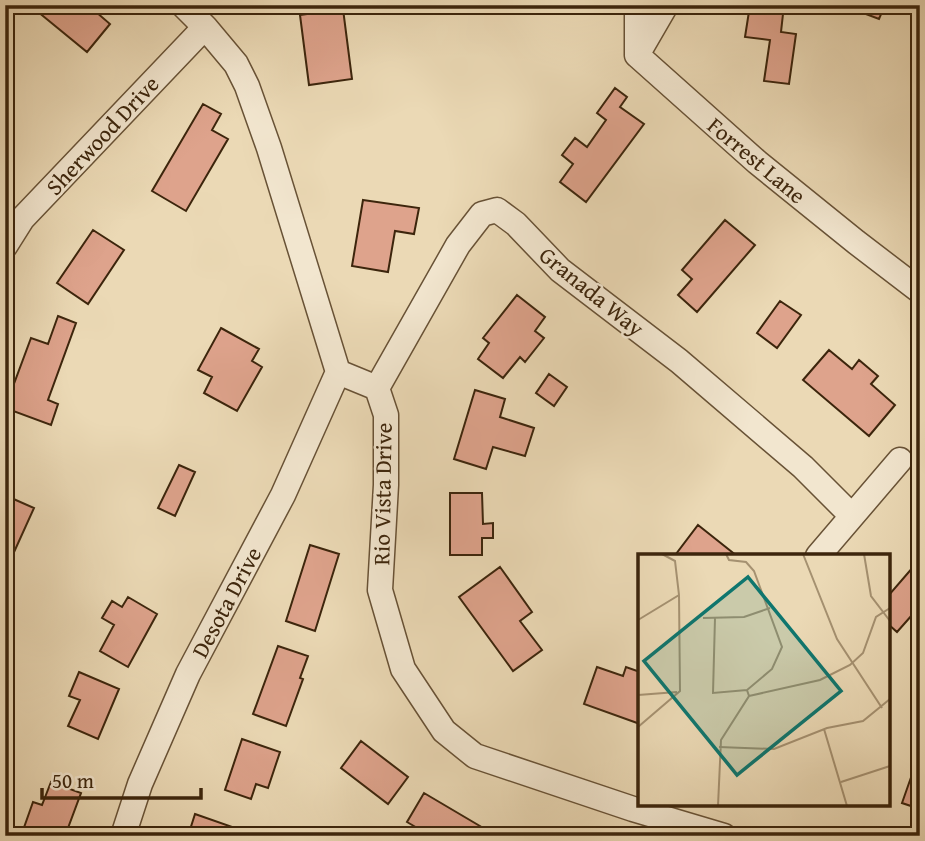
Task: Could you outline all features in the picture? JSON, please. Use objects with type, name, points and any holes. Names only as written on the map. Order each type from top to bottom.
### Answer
[{"type":"street","points":[[183,5],[236,64],[247,86],[269,148],[338,372],[377,388]]},
{"type":"street","points":[[637,5],[637,55]]},
{"type":"street","points":[[637,55],[666,5]]},
{"type":"street","name":"Sherwood Drive","points":[[5,246],[22,219],[205,27]]},
{"type":"street","name":"Forrest Lane","points":[[637,55],[757,162],[920,291]]},
{"type":"street","name":"Granada Way","points":[[377,388],[458,245],[482,214],[497,210],[516,225],[560,270],[679,361],[803,467],[852,516]]},
{"type":"street","name":"Desota Drive","points":[[122,836],[140,784],[188,674],[283,495],[338,372]]},
{"type":"street","name":"Rio Vista Drive","points":[[377,388],[386,415],[386,485],[380,590],[403,669],[444,731],[475,756],[633,809],[687,814],[724,836]]},
{"type":"street","points":[[820,554],[900,460]]},
{"type":"building","points":[[88,5],[110,24],[87,52],[32,7]]},
{"type":"building","points":[[750,5],[784,5],[781,32],[796,34],[789,84],[764,81],[770,40],[745,37]]},
{"type":"building","points":[[842,5],[885,5],[879,19]]},
{"type":"building","points":[[343,9],[352,79],[309,85],[300,15]]},
{"type":"building","points":[[615,88],[627,97],[620,107],[644,124],[586,202],[560,182],[573,164],[562,155],[575,138],[587,147],[606,120],[597,113]]},
{"type":"building","points":[[203,104],[221,114],[212,130],[228,139],[186,211],[152,191]]},
{"type":"building","points":[[363,200],[419,208],[414,234],[395,231],[388,272],[352,266]]},
{"type":"building","points":[[725,220],[755,245],[697,312],[678,295],[692,279],[682,270]]},
{"type":"building","points":[[93,230],[124,250],[88,304],[57,283]]},
{"type":"building","points":[[517,295],[545,317],[535,331],[544,338],[525,362],[520,357],[503,378],[478,359],[489,343],[483,338]]},
{"type":"building","points":[[780,301],[801,315],[777,348],[757,333]]},
{"type":"building","points":[[58,316],[76,323],[48,400],[58,404],[51,425],[5,408],[31,338],[48,344]]},
{"type":"building","points":[[221,328],[259,349],[252,361],[262,367],[237,411],[204,393],[212,377],[198,370]]},
{"type":"building","points":[[829,350],[852,369],[859,360],[878,376],[871,384],[895,405],[869,436],[803,380]]},
{"type":"building","points":[[549,374],[567,387],[554,406],[536,393]]},
{"type":"building","points":[[475,390],[505,399],[500,417],[534,428],[525,456],[493,447],[486,469],[454,459]]},
{"type":"building","points":[[179,465],[195,472],[175,516],[158,508]]},
{"type":"building","points":[[450,493],[482,493],[483,524],[493,523],[493,538],[482,538],[482,555],[450,555]]},
{"type":"building","points":[[9,497],[34,508],[5,572],[5,504]]},
{"type":"building","points":[[698,525],[734,554],[676,554]]},
{"type":"building","points":[[310,545],[339,554],[315,631],[286,621]]},
{"type":"building","points":[[914,566],[920,571],[920,606],[897,632],[890,626],[890,594]]},
{"type":"building","points":[[500,567],[532,612],[520,621],[542,650],[513,671],[459,597]]},
{"type":"building","points":[[128,597],[157,614],[128,667],[100,651],[114,625],[102,618],[112,601],[122,607]]},
{"type":"building","points":[[278,646],[308,656],[300,678],[303,679],[286,726],[253,714]]},
{"type":"building","points":[[597,667],[623,676],[626,667],[638,671],[638,723],[584,704]]},
{"type":"building","points":[[79,672],[119,689],[98,739],[68,726],[80,700],[69,696]]},
{"type":"building","points":[[242,739],[280,752],[268,788],[256,784],[251,799],[225,790]]},
{"type":"building","points":[[361,741],[408,777],[388,804],[341,768]]},
{"type":"building","points":[[915,766],[920,768],[920,809],[902,803]]},
{"type":"building","points":[[51,782],[81,793],[65,836],[21,836],[33,802],[42,805]]},
{"type":"building","points":[[424,793],[490,832],[487,836],[431,836],[407,822]]},
{"type":"building","points":[[195,814],[241,830],[239,836],[188,836]]},
{"type":"building","points":[[508,829],[531,836],[506,836]]}]
